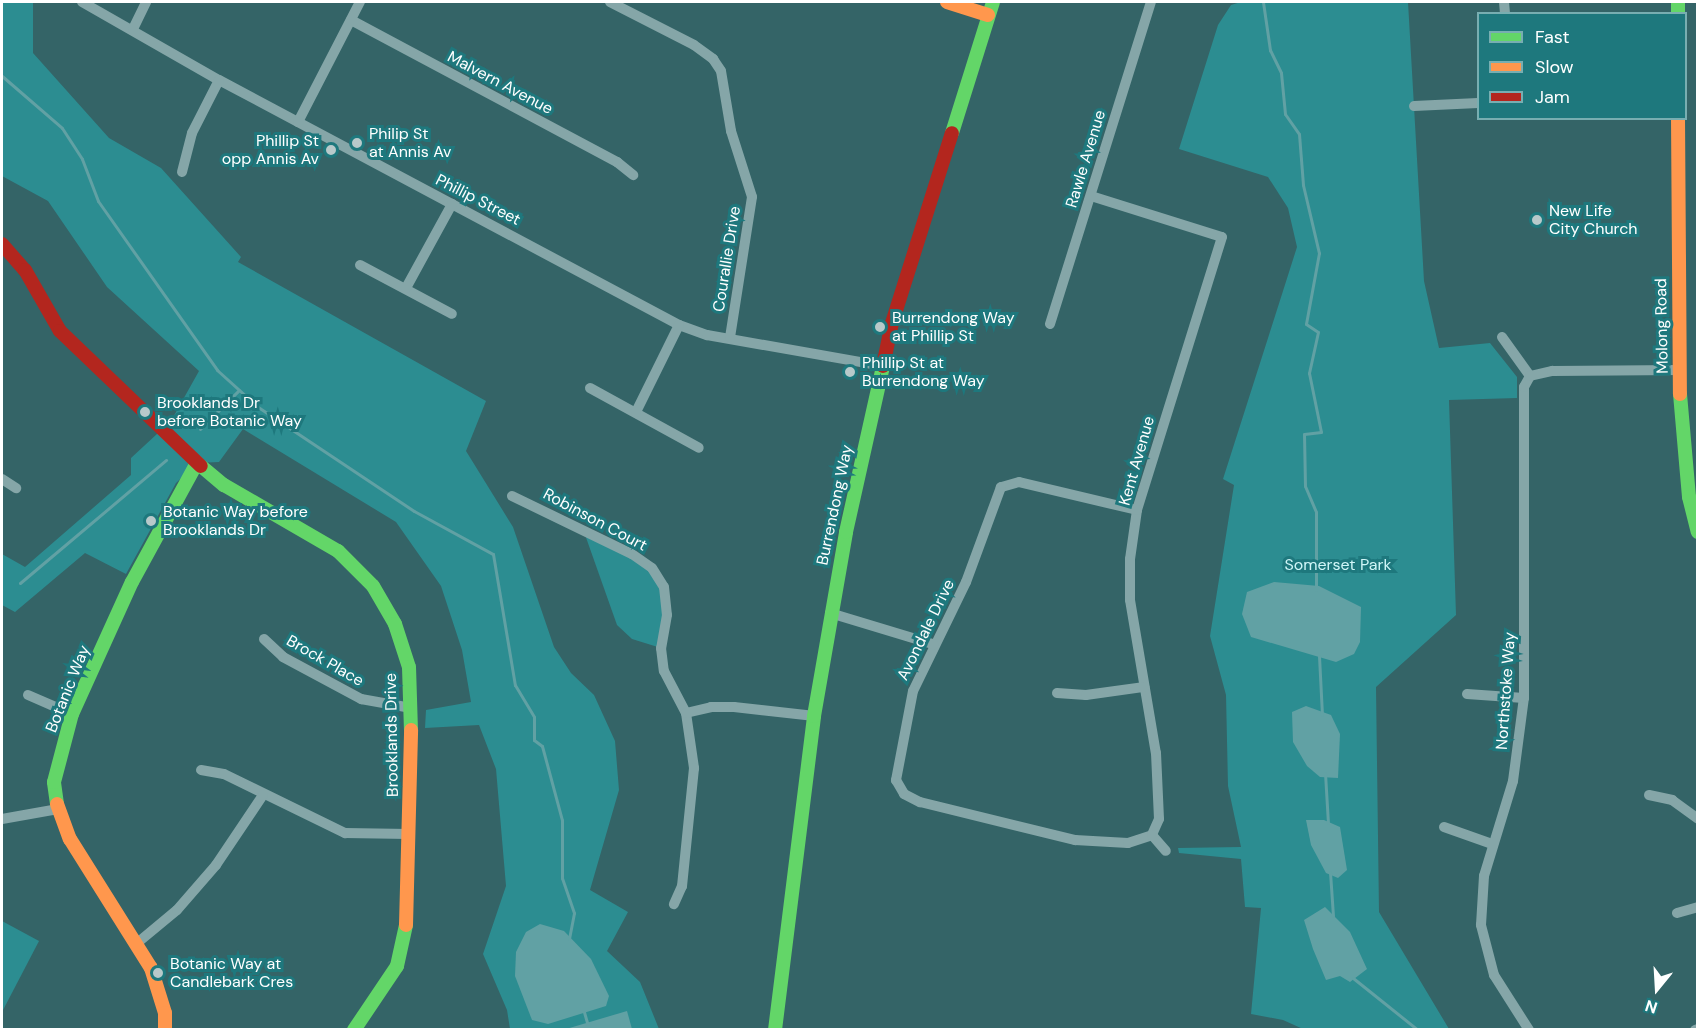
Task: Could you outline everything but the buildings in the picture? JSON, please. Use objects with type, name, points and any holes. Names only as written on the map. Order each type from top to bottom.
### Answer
[{"type":"main road","points":[[947,2],[991,8]]},
{"type":"main road","name":"Burrendong Way","points":[[776,1029],[814,716],[830,613],[882,366],[892,322],[991,8]]},
{"type":"main road","name":"Molong Road","points":[[1678,120],[1679,370],[1683,454],[1698,532]]},
{"type":"main road","name":"Brooklands Drive","points":[[3,248],[25,270],[60,331],[197,463],[224,486],[338,551],[373,586],[395,624],[409,667],[411,708],[409,914],[397,966],[354,1029]]},
{"type":"main road","name":"Botanic Way","points":[[165,1029],[165,1012],[151,968],[70,839],[58,809],[54,782],[72,714],[132,582],[197,463]]},
{"type":"street","name":"Phillip Street","points":[[82,2],[219,80],[679,325],[882,366]]},
{"type":"street","points":[[133,29],[146,2]]},
{"type":"street","points":[[298,122],[360,2]]},
{"type":"street","name":"Courallie Drive","points":[[610,2],[694,45],[713,59],[722,71],[731,131],[752,197],[730,337]]},
{"type":"street","name":"Rawle Avenue","points":[[1050,324],[1151,2]]},
{"type":"street","name":"Malvern Avenue","points":[[351,20],[618,162],[633,175]]},
{"type":"street","points":[[182,172],[192,133],[219,80]]},
{"type":"street","points":[[1414,106],[1477,103]]},
{"type":"street","name":"Kent Avenue","points":[[1091,196],[1222,237],[1137,510],[1130,559],[1130,600],[1156,753],[1159,819],[1152,835]]},
{"type":"street","points":[[406,288],[452,204]]},
{"type":"street","points":[[360,265],[452,314]]},
{"type":"street","points":[[636,412],[679,325]]},
{"type":"street","points":[[1502,337],[1530,376],[1552,371],[1679,370]]},
{"type":"street","name":"Northstoke Way","points":[[1529,1029],[1494,975],[1481,925],[1484,876],[1513,781],[1524,698],[1524,390],[1530,376]]},
{"type":"street","points":[[590,388],[699,448]]},
{"type":"street","points":[[2,479],[16,488]]},
{"type":"street","name":"Avondale Drive","points":[[1137,510],[1008,482],[996,495],[978,554],[933,644],[904,722],[896,780],[903,795],[920,802],[1075,840],[1128,843],[1152,835]]},
{"type":"street","name":"Robinson Court","points":[[512,496],[632,554],[652,568],[664,587],[667,615],[661,648],[664,671],[686,713],[694,768],[693,803],[682,885],[674,904]]},
{"type":"street","points":[[830,613],[933,644]]},
{"type":"street","name":"Brock Place","points":[[264,639],[283,657],[361,699],[411,708]]},
{"type":"street","points":[[1057,693],[1086,695],[1144,687]]},
{"type":"street","points":[[1467,694],[1524,698]]},
{"type":"street","points":[[28,695],[72,714]]},
{"type":"street","points":[[686,713],[711,707],[734,707],[814,716]]},
{"type":"street","points":[[201,770],[224,774],[345,833],[409,834]]},
{"type":"street","points":[[136,944],[177,910],[216,865],[263,795]]},
{"type":"street","points":[[1649,795],[1672,800],[1698,819]]},
{"type":"street","points":[[2,819],[58,809]]},
{"type":"street","points":[[1444,827],[1492,844]]},
{"type":"street","points":[[1152,835],[1166,851]]},
{"type":"street","points":[[1677,913],[1698,907]]},
{"type":"green space","points":[[2,2],[33,2],[33,53],[109,138],[161,168],[241,257],[238,262],[486,401],[466,451],[513,527],[554,647],[571,673],[594,695],[615,741],[619,790],[590,890],[628,912],[607,951],[640,982],[659,1029],[510,1029],[507,1010],[483,954],[506,886],[496,769],[479,725],[425,728],[426,710],[471,702],[462,650],[441,586],[396,522],[243,429],[219,462],[197,463],[176,483],[126,574],[85,553],[15,612],[2,605],[2,554],[25,567],[131,475],[131,458],[171,421],[199,371],[107,287],[48,201],[2,176]]},
{"type":"green space","name":"Somerset Park","points":[[1241,2],[1408,2],[1424,281],[1439,348],[1490,343],[1517,377],[1517,398],[1449,400],[1456,615],[1376,687],[1379,912],[1449,1029],[1303,1029],[1283,1020],[1251,1014],[1261,908],[1245,907],[1241,859],[1179,853],[1178,848],[1241,847],[1228,786],[1226,695],[1210,636],[1234,485],[1223,479],[1297,247],[1288,208],[1268,177],[1179,149],[1218,25],[1231,5]]},
{"type":"green space","points":[[583,529],[632,554],[664,587],[661,648],[632,639],[617,625]]},
{"type":"green space","points":[[2,921],[39,941],[2,1012]]},
{"type":"shaded area","points":[[1274,582],[1319,586],[1361,607],[1360,642],[1354,654],[1336,662],[1251,637],[1242,614],[1247,592]]},
{"type":"shaded area","points":[[1306,706],[1331,715],[1340,734],[1338,778],[1320,777],[1307,766],[1293,742],[1292,712]]},
{"type":"shaded area","points":[[1306,820],[1324,820],[1340,827],[1347,870],[1338,878],[1326,873],[1311,845]]},
{"type":"shaded area","points":[[1325,907],[1350,932],[1367,969],[1350,982],[1340,976],[1326,980],[1313,949],[1304,920]]},
{"type":"shaded area","points":[[540,924],[564,931],[591,959],[609,996],[606,1006],[548,1024],[532,1020],[515,976],[516,952],[526,932]]},
{"type":"shaded area","points":[[627,1011],[632,1029],[566,1029]]},
{"type":"waterway","points":[[1263,2],[1270,50],[1281,73],[1285,114],[1299,134],[1303,185],[1319,253],[1306,324],[1318,332],[1309,373],[1321,432],[1304,434],[1305,486],[1316,512],[1316,590]]},
{"type":"waterway","points":[[2,76],[62,128],[82,159],[98,201],[217,370],[258,407],[414,511],[493,554],[515,685],[534,717],[534,740],[542,746],[562,820],[562,878],[574,913],[569,939]]},
{"type":"waterway","points":[[200,429],[239,390]]},
{"type":"waterway","points":[[20,583],[166,460]]},
{"type":"waterway","points":[[1319,656],[1322,715]]},
{"type":"waterway","points":[[1325,773],[1328,823]]},
{"type":"waterway","points":[[1330,872],[1333,916]]},
{"type":"waterway","points":[[1353,978],[1418,1030]]},
{"type":"waterway","points":[[584,1012],[589,1030]]},
{"type":"traffic: fast","points":[[952,133],[993,2]]},
{"type":"traffic: fast","points":[[1678,2],[1678,12]]},
{"type":"traffic: fast","points":[[775,1030],[814,716],[846,532],[883,366]]},
{"type":"traffic: fast","points":[[1680,394],[1689,497],[1698,532]]},
{"type":"traffic: fast","points":[[57,804],[54,782],[72,714],[132,582],[197,463]]},
{"type":"traffic: fast","points":[[201,466],[224,485],[338,551],[373,586],[395,624],[409,667],[411,730]]},
{"type":"traffic: fast","points":[[354,1030],[397,966],[406,925]]},
{"type":"traffic: slow","points":[[947,2],[988,15]]},
{"type":"traffic: slow","points":[[1678,120],[1680,394]]},
{"type":"traffic: slow","points":[[406,925],[411,730]]},
{"type":"traffic: slow","points":[[57,804],[70,839],[151,968],[165,1013],[165,1030]]},
{"type":"traffic: jam","points":[[883,366],[892,323],[952,133]]},
{"type":"traffic: jam","points":[[2,244],[25,270],[60,331],[201,466]]},
{"type":"place","name":"Philip St at Annis Av","points":[[357,143]]},
{"type":"place","name":"Phillip St opp Annis Av","points":[[331,150]]},
{"type":"place","name":"New Life City Church","points":[[1537,220]]},
{"type":"place","name":"Burrendong Way at Phillip St","points":[[880,327]]},
{"type":"place","name":"Phillip St at Burrendong Way","points":[[850,372]]},
{"type":"place","name":"Brooklands Dr before Botanic Way","points":[[145,412]]},
{"type":"place","name":"Botanic Way before Brooklands Dr","points":[[151,521]]},
{"type":"place","name":"Botanic Way at Candlebark Cres","points":[[158,973]]}]
